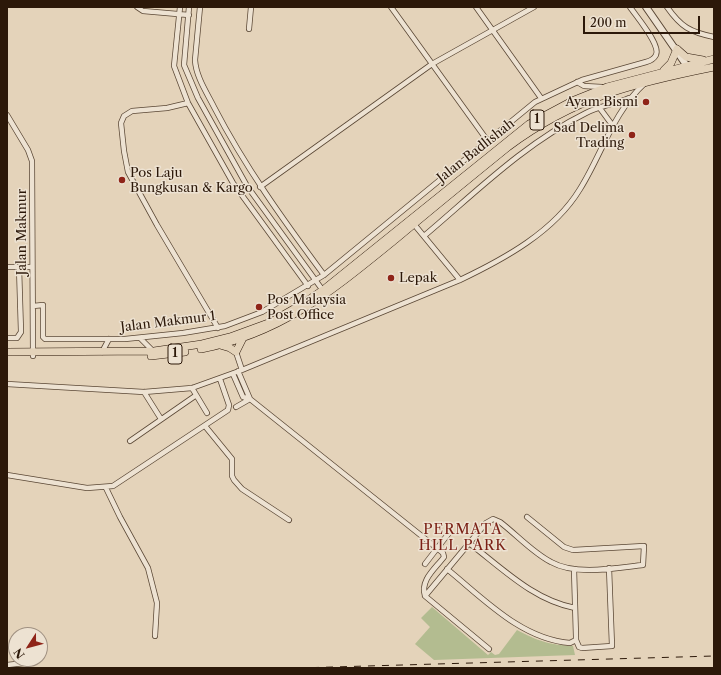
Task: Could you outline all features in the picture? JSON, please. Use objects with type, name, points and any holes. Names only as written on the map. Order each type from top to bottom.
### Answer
[{"type":"main road","points":[[661,72],[671,63],[676,49],[686,57],[714,59]]},
{"type":"main road","name":"Jalan Badlishah","points":[[412,221],[532,129],[592,98],[689,69],[714,59]]},
{"type":"main road","name":"Jalan Badlishah","points":[[325,293],[530,124],[572,101],[607,87],[661,72],[714,67]]},
{"type":"main road","name":"1","points":[[7,352],[33,355],[147,356],[186,352],[220,345],[273,326],[325,293]]},
{"type":"main road","name":"1","points":[[7,356],[154,351],[202,344],[260,326],[325,293]]},
{"type":"main road","points":[[220,345],[230,348],[236,352],[243,338]]},
{"type":"street","points":[[137,7],[143,11],[189,15]]},
{"type":"street","points":[[180,7],[174,66],[188,102],[233,183],[308,286]]},
{"type":"street","points":[[190,7],[184,66],[198,98],[247,186],[325,293]]},
{"type":"street","points":[[200,7],[196,66],[222,123],[260,187],[324,275]]},
{"type":"street","points":[[249,29],[251,7]]},
{"type":"street","points":[[391,7],[486,140]]},
{"type":"street","points":[[476,7],[541,98]]},
{"type":"street","points":[[260,187],[432,64],[534,7]]},
{"type":"street","name":"Jalan Makmur 1","points":[[43,334],[45,339],[140,338],[218,328],[262,312],[308,286],[324,275],[486,140],[541,98],[577,82],[646,62],[656,55],[655,44],[630,7]]},
{"type":"street","points":[[646,7],[689,69]]},
{"type":"street","points":[[667,7],[677,22],[684,27],[714,37]]},
{"type":"street","points":[[577,82],[593,88],[607,87]]},
{"type":"street","points":[[7,384],[144,392],[192,388],[233,374],[460,280],[519,248],[545,229],[566,210],[581,188],[629,98],[646,82]]},
{"type":"street","points":[[592,98],[613,126]]},
{"type":"street","points":[[424,236],[529,147],[566,124],[600,107],[629,98]]},
{"type":"street","points":[[188,102],[167,108],[132,112],[127,114],[121,123],[124,151],[128,172],[157,225],[218,328]]},
{"type":"street","name":"Jalan Makmur","points":[[7,115],[28,150],[32,161],[33,355]]},
{"type":"street","points":[[412,221],[460,280]]},
{"type":"street","points":[[7,338],[17,338],[21,332],[19,266]]},
{"type":"street","points":[[7,267],[32,267]]},
{"type":"street","points":[[33,306],[43,305],[43,334],[34,335]]},
{"type":"street","points":[[140,338],[154,351]]},
{"type":"street","points":[[102,352],[109,339]]},
{"type":"street","points":[[236,352],[240,371],[250,399]]},
{"type":"street","points":[[233,374],[242,395],[250,399],[443,553],[444,557],[426,581],[424,588],[426,596],[489,649]]},
{"type":"street","points":[[7,475],[87,488],[106,488],[123,481],[229,409],[228,401],[220,379]]},
{"type":"street","points":[[192,388],[195,396],[207,413]]},
{"type":"street","points":[[144,392],[161,420]]},
{"type":"street","points":[[130,441],[195,396]]},
{"type":"street","points":[[236,407],[250,399]]},
{"type":"street","points":[[205,426],[232,459],[232,476],[234,480],[242,488],[289,520]]},
{"type":"street","points":[[106,488],[148,568],[157,602],[155,636]]},
{"type":"street","points":[[426,596],[469,542],[490,520],[497,520],[550,562],[561,567],[574,569],[643,565],[644,546],[573,550],[564,547],[527,517]]},
{"type":"street","points":[[425,564],[449,534]]},
{"type":"street","points":[[469,542],[532,592],[549,601],[574,608]]},
{"type":"street","points":[[574,569],[576,640],[582,648],[612,646],[609,568]]},
{"type":"street","points":[[447,569],[503,614],[528,631],[565,643],[570,643],[576,640]]},
{"type":"green space","points":[[432,607],[488,655],[491,652],[495,655],[499,654],[517,630],[544,642],[573,646],[575,655],[434,660],[415,644],[430,627],[421,618]]},
{"type":"railway","points":[[298,668],[714,656]]},
{"type":"place","name":"Ayam Bismi","points":[[646,102]]},
{"type":"place","name":"Sad Delima Trading","points":[[632,135]]},
{"type":"place","name":"Pos Laju Bungkusan & Kargo","points":[[122,180]]},
{"type":"place","name":"Lepak","points":[[391,278]]},
{"type":"place","name":"Pos Malaysia Post Office","points":[[259,307]]},
{"type":"district","name":"PERMATA HILL PARK","points":[[463,538]]}]
